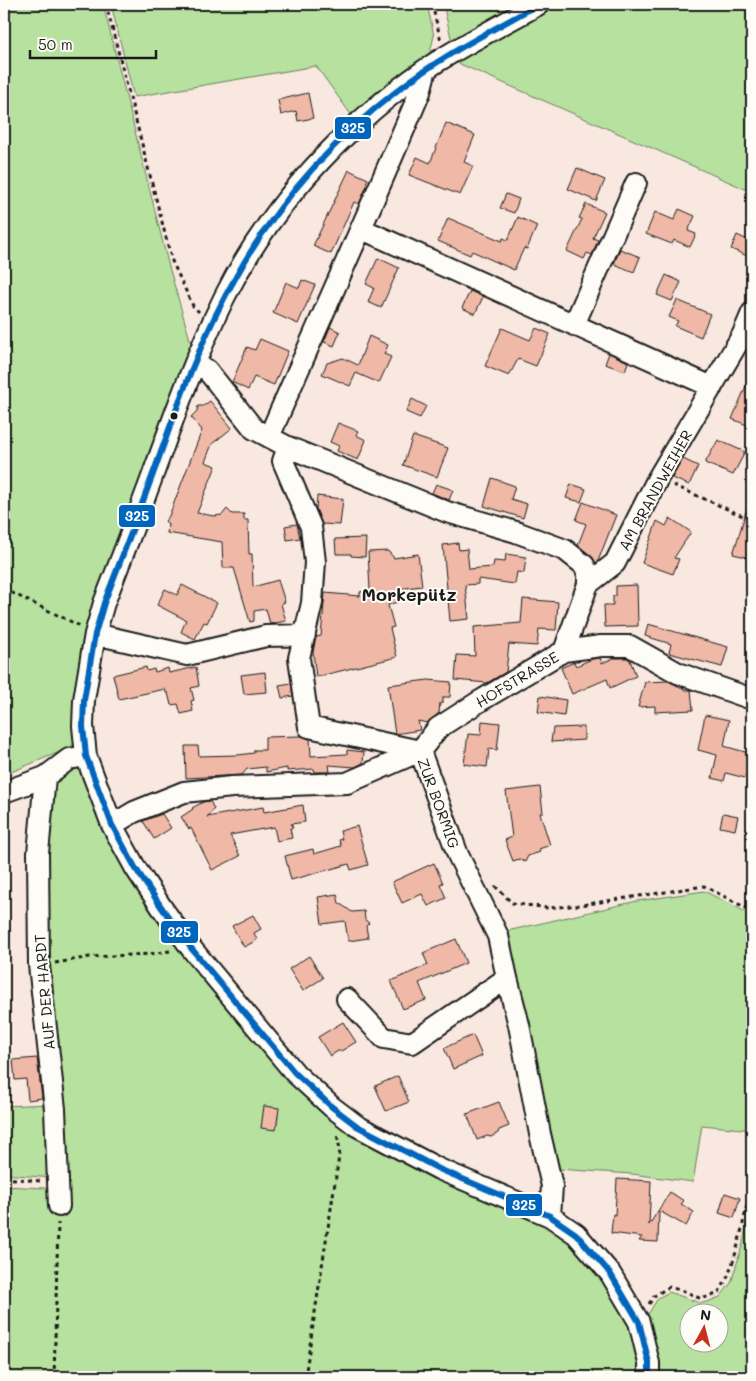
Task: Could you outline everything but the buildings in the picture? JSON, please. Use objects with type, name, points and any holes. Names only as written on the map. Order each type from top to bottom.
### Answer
[{"type":"street","points":[[539,4],[426,69],[352,128],[297,188],[260,237],[224,299],[195,364],[104,603],[95,634],[84,700],[83,726],[86,756],[112,825],[136,869],[191,948],[295,1073],[332,1107],[357,1126],[439,1169],[550,1216],[576,1234],[610,1273],[639,1322],[649,1362],[649,1377]]},
{"type":"street","points":[[269,437],[337,280],[362,229],[420,92],[426,69]]},
{"type":"street","points":[[574,325],[636,183]]},
{"type":"street","points":[[362,229],[712,387]]},
{"type":"street","name":"AM BRANDWEIHER","points":[[588,584],[614,563],[658,478],[743,334],[752,313]]},
{"type":"street","points":[[195,364],[207,370],[254,429],[288,447],[447,512],[516,532],[564,550],[584,565],[588,574],[588,584]]},
{"type":"street","name":"ZUR BORMIG","points":[[288,447],[283,461],[311,527],[315,562],[312,603],[299,658],[309,727],[420,752],[458,855],[498,936],[520,1025],[540,1134],[552,1186],[550,1216]]},
{"type":"street","name":"HOFSTRASSE","points":[[420,752],[438,728],[564,651],[588,584]]},
{"type":"street","points":[[95,634],[186,656],[266,636],[305,635]]},
{"type":"street","points":[[564,651],[602,646],[630,646],[678,673],[752,699]]},
{"type":"street","points":[[112,825],[134,812],[184,792],[232,787],[347,783],[420,752]]},
{"type":"street","points":[[4,792],[45,777],[69,759],[86,756]]},
{"type":"street","name":"AUF DER HARDT","points":[[45,777],[38,853],[39,965],[55,1109],[59,1206]]},
{"type":"street","points":[[347,999],[384,1038],[412,1042],[507,978]]},
{"type":"path","points":[[106,4],[172,262],[193,306],[201,314],[215,320]]},
{"type":"path","points":[[432,4],[439,37],[448,55]]},
{"type":"path","points":[[658,478],[752,520]]},
{"type":"path","points":[[4,589],[95,634]]},
{"type":"path","points":[[492,883],[512,903],[548,908],[581,905],[704,886],[752,911]]},
{"type":"path","points":[[39,965],[90,957],[150,954],[191,948]]},
{"type":"path","points":[[305,1377],[340,1150],[332,1107]]},
{"type":"path","points":[[4,1178],[59,1182]]},
{"type":"path","points":[[639,1322],[654,1296],[669,1287],[702,1299],[716,1294],[726,1282],[738,1243],[752,1180]]},
{"type":"path","points":[[54,1377],[59,1206]]},
{"type":"green space","points":[[4,4],[103,4],[168,263],[193,350],[91,608],[81,647],[74,698],[76,742],[69,748],[4,775]]},
{"type":"green space","points":[[111,4],[427,4],[434,36],[427,65],[352,116],[316,66],[134,97]]},
{"type":"green space","points":[[443,4],[526,4],[453,46]]},
{"type":"green space","points":[[548,4],[752,4],[752,192],[451,60]]},
{"type":"green space","points":[[78,767],[103,831],[127,875],[191,964],[298,1090],[355,1136],[549,1226],[573,1243],[606,1281],[629,1326],[640,1377],[4,1377],[4,1186],[66,1189],[47,974],[46,790]]},
{"type":"green space","points":[[704,891],[752,915],[752,1130],[702,1125],[693,1182],[632,1174],[557,1169],[503,932],[637,901]]},
{"type":"green space","points":[[48,1104],[53,1178],[4,1174],[4,1106]]},
{"type":"green space","points":[[752,1198],[752,1377],[659,1377],[658,1359],[647,1316],[658,1298],[669,1292],[700,1303],[707,1302],[720,1297],[731,1283],[743,1243]]},
{"type":"transit line","name":"325","points":[[539,4],[431,66],[374,109],[308,174],[288,198],[253,248],[224,298],[202,345],[173,417],[104,603],[95,634],[84,700],[83,726],[86,756],[112,825],[136,869],[191,948],[295,1073],[332,1107],[357,1126],[439,1169],[550,1216],[576,1234],[610,1273],[639,1322],[649,1363],[649,1377]]},
{"type":"district","name":"Morkepütz","points":[[409,594]]}]
